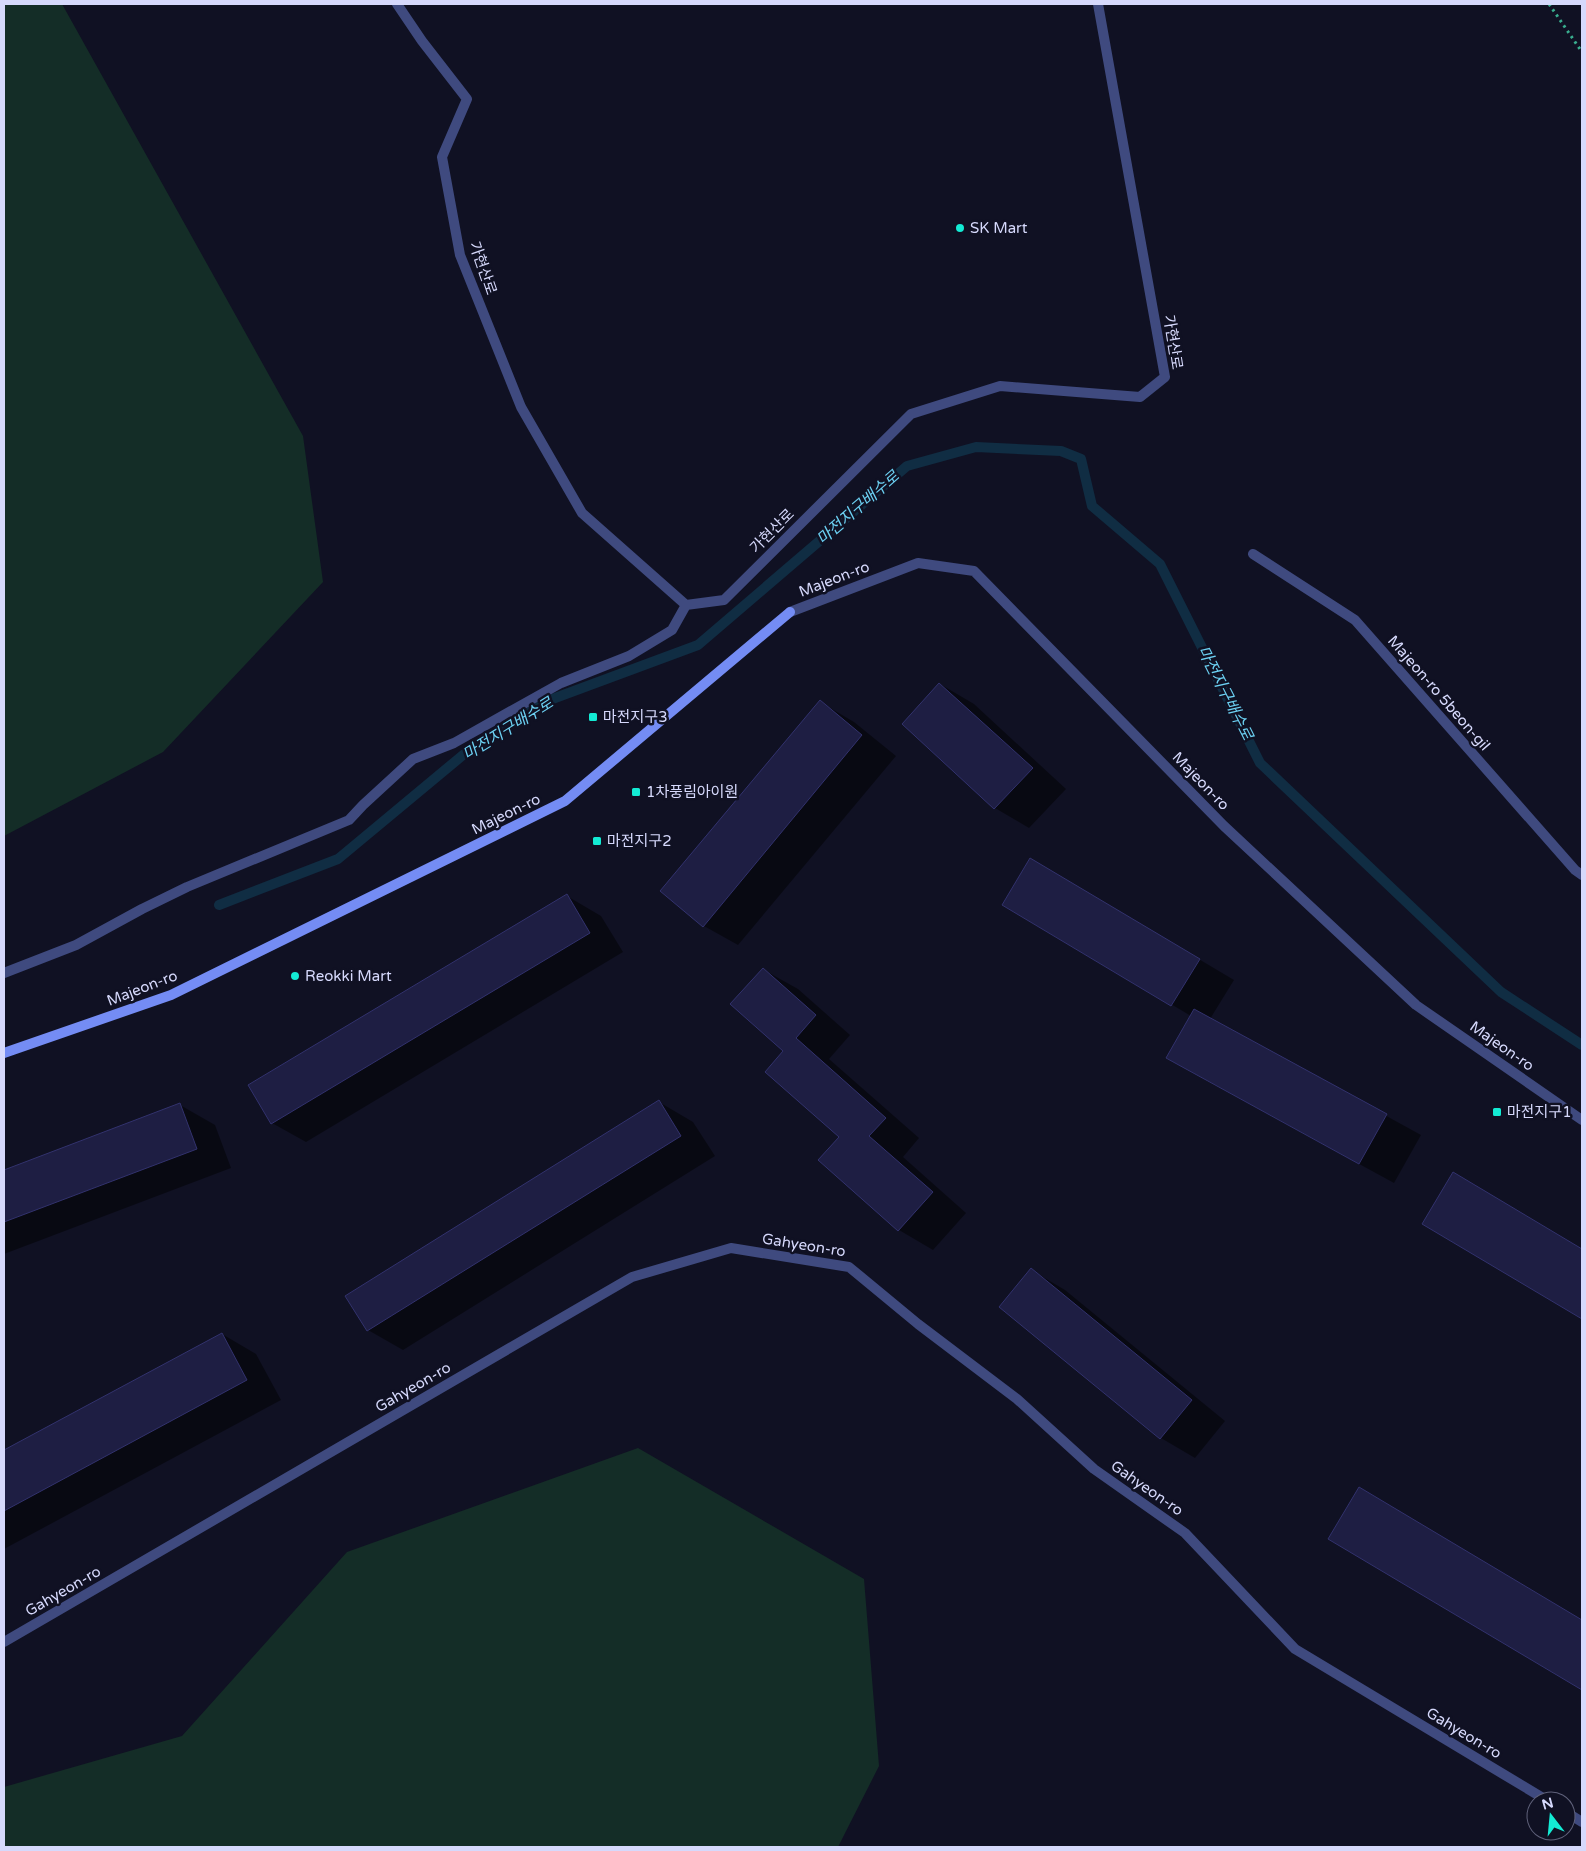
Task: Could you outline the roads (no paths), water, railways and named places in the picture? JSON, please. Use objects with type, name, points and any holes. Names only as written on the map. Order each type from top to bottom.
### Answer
[{"type":"main road","name":"Majeon-ro","points":[[4,1053],[171,995],[565,801],[790,612]]},
{"type":"street","name":"가현산로","points":[[397,4],[422,41],[467,98],[442,157],[460,255],[521,407],[582,513],[686,604],[724,600],[911,414],[1000,386],[1140,397],[1165,377],[1098,4]]},
{"type":"street","name":"Majeon-ro 5beon-gil","points":[[1253,554],[1355,620],[1575,870],[1582,875]]},
{"type":"street","name":"Majeon-ro","points":[[790,612],[918,563],[974,571],[1224,826],[1416,1005],[1582,1120]]},
{"type":"street","points":[[4,973],[76,945],[142,909],[187,888],[349,820],[413,759],[454,743],[561,684],[628,656],[672,630],[686,604]]},
{"type":"street","name":"Gahyeon-ro","points":[[4,1642],[632,1277],[732,1248],[850,1267],[918,1324],[1016,1399],[1094,1469],[1185,1533],[1295,1649],[1531,1791]]},
{"type":"waterway","name":"마전지구배수로","points":[[219,905],[338,859],[463,755],[547,701],[698,645],[907,466],[976,447],[1061,451],[1081,459],[1092,506],[1160,564],[1260,763],[1501,992],[1582,1045]]},
{"type":"place","name":"SK Mart","points":[[960,228]]},
{"type":"place","name":"마전지구3","points":[[593,717]]},
{"type":"place","name":"1차풍림아이원","points":[[636,792]]},
{"type":"place","name":"마전지구2","points":[[597,841]]},
{"type":"place","name":"Reokki Mart","points":[[295,976]]},
{"type":"place","name":"마전지구1","points":[[1497,1112]]}]
